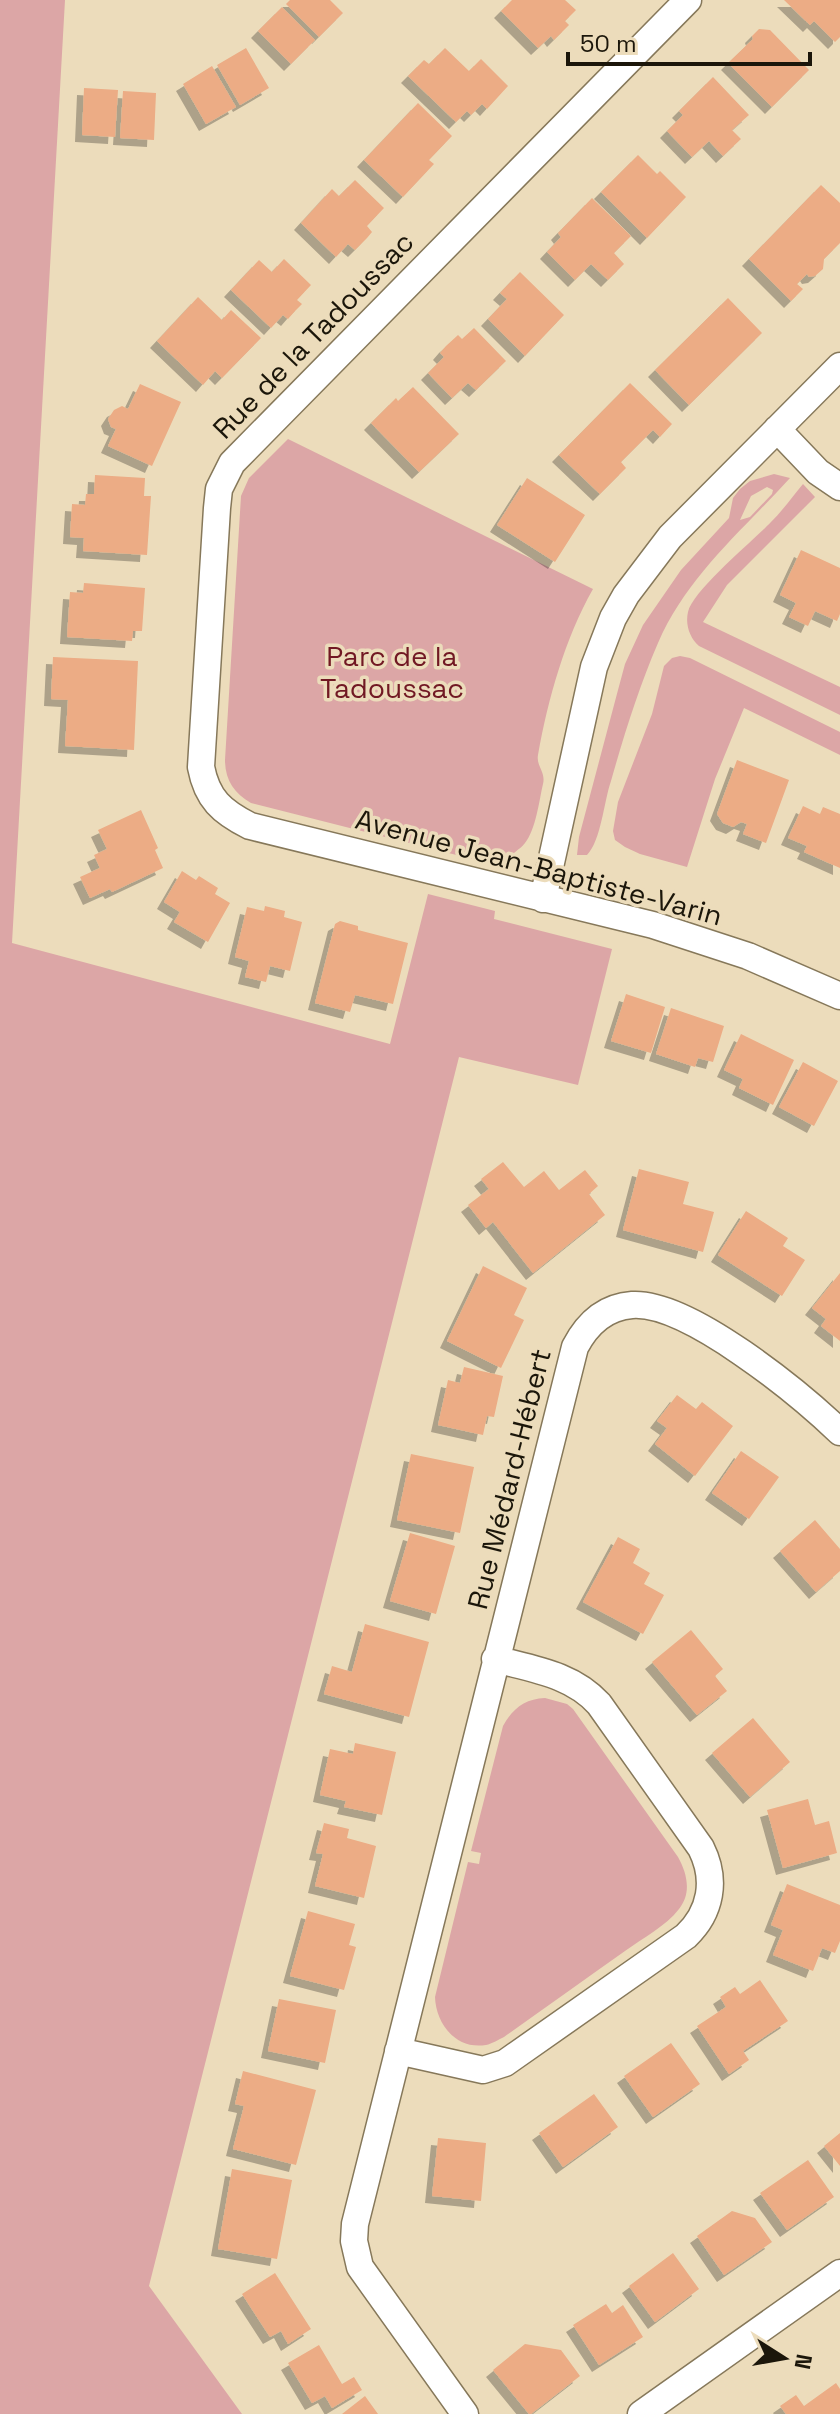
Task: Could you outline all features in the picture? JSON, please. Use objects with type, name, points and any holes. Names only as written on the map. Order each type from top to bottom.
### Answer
[{"type":"street","name":"Rue de la Tadoussac","points":[[220,808],[209,796],[201,767],[217,508],[219,489],[232,463],[688,0]]},
{"type":"street","points":[[543,899],[594,667],[613,618],[637,578],[670,537],[840,366]]},
{"type":"street","points":[[777,429],[818,472],[840,487]]},
{"type":"street","name":"Avenue Jean-Baptiste-Varin","points":[[220,808],[250,826],[653,925],[777,967],[840,996]]},
{"type":"street","name":"Rue Médard-Hébert","points":[[465,2414],[366,2276],[355,2254],[355,2224],[575,1347],[582,1332],[606,1312],[633,1305],[664,1311],[776,1376],[840,1432]]},
{"type":"street","points":[[398,2051],[483,2070],[505,2063],[686,1936],[703,1915],[707,1903],[711,1875],[701,1848],[599,1704],[571,1681],[495,1659]]},
{"type":"street","points":[[641,2414],[840,2273]]},
{"type":"green space","points":[[0,0],[65,0],[12,943],[390,1044],[428,894],[495,911],[494,919],[612,949],[578,1085],[459,1057],[149,2286],[242,2414],[0,2414]]},
{"type":"green space","name":"Parc de la Tadoussac","points":[[288,439],[593,589],[566,648],[547,712],[538,759],[544,780],[534,823],[529,837],[509,861],[488,863],[251,803],[235,790],[229,780],[225,760],[241,496],[249,478]]},
{"type":"green space","points":[[774,474],[790,478],[717,555],[670,619],[632,711],[596,840],[587,855],[577,855],[579,837],[625,664],[643,625],[681,570],[729,518],[733,498],[750,481]],"holes":[[[767,487],[773,490],[750,517],[740,520],[751,496]]]},
{"type":"green space","points":[[803,484],[815,497],[727,585],[703,622],[840,687],[840,715],[699,646],[688,626],[688,612],[701,591],[775,517]]},
{"type":"green space","points":[[672,658],[690,658],[840,732],[840,755],[744,708],[715,779],[687,867],[625,847],[615,840],[613,831],[618,802],[652,714],[664,666]]},
{"type":"green space","points":[[545,1698],[567,1704],[573,1709],[678,1857],[686,1876],[686,1896],[674,1915],[661,1926],[504,2037],[486,2045],[475,2045],[450,2033],[439,2017],[435,1997],[468,1862],[479,1864],[481,1853],[471,1851],[503,1726],[520,1706]]},
{"type":"building","points":[[290,0],[330,0],[343,13],[319,37],[286,4]]},
{"type":"building","points":[[512,0],[565,0],[576,10],[565,21],[569,25],[554,40],[551,36],[538,48],[501,11]]},
{"type":"building","points":[[784,0],[840,0],[840,37],[835,42],[814,21],[810,25]]},
{"type":"building","points":[[282,7],[315,40],[291,64],[258,31]]},
{"type":"building","points":[[759,29],[770,30],[809,70],[772,107],[728,63]]},
{"type":"building","points":[[246,48],[269,88],[240,105],[217,65]]},
{"type":"building","points":[[445,48],[469,71],[481,59],[508,86],[487,109],[482,104],[471,115],[467,111],[456,122],[408,76],[424,60],[429,64]]},
{"type":"building","points":[[212,66],[236,107],[206,124],[183,84]]},
{"type":"building","points":[[713,77],[749,115],[732,130],[741,139],[723,156],[709,141],[692,157],[667,131],[683,115],[679,111]]},
{"type":"building","points":[[84,88],[118,90],[115,137],[82,135]]},
{"type":"building","points":[[123,91],[156,93],[154,140],[120,138]]},
{"type":"building","points":[[418,103],[452,136],[429,160],[434,164],[403,197],[364,160]]},
{"type":"building","points":[[638,155],[657,174],[660,171],[686,197],[647,238],[601,192]]},
{"type":"building","points":[[355,180],[384,208],[367,226],[372,232],[367,238],[355,250],[348,244],[336,257],[301,223],[332,189],[339,196]]},
{"type":"building","points":[[821,185],[840,203],[840,243],[824,259],[823,269],[815,276],[809,277],[807,274],[797,284],[803,289],[791,301],[749,259]]},
{"type":"building","points":[[592,198],[631,236],[614,253],[624,264],[608,280],[591,264],[575,280],[547,252],[561,237],[558,233]]},
{"type":"building","points":[[284,259],[311,285],[297,300],[302,304],[288,319],[283,315],[271,328],[231,290],[259,260],[272,272]]},
{"type":"building","points":[[520,272],[564,315],[525,356],[488,319],[507,299],[500,293]]},
{"type":"building","points":[[198,297],[222,320],[231,310],[261,338],[222,378],[215,371],[203,385],[157,341]]},
{"type":"building","points":[[728,298],[762,333],[689,405],[655,370]]},
{"type":"building","points":[[474,328],[506,361],[476,390],[468,383],[452,398],[428,373],[444,357],[440,353],[446,346],[458,335],[462,339]]},
{"type":"building","points":[[630,383],[672,424],[660,437],[653,430],[621,462],[626,468],[600,494],[559,455]]},
{"type":"building","points":[[140,384],[181,402],[152,466],[108,446],[116,429],[111,427],[108,419],[114,410],[122,406],[128,409]]},
{"type":"building","points":[[413,387],[459,434],[419,472],[371,423],[396,398],[398,401]]},
{"type":"building","points":[[95,475],[145,478],[144,496],[151,496],[147,555],[83,551],[84,538],[70,537],[72,504],[85,505],[86,494],[94,494]]},
{"type":"building","points":[[527,478],[585,515],[555,562],[497,525]]},
{"type":"building","points":[[801,550],[840,568],[840,614],[837,621],[815,611],[808,626],[789,617],[796,603],[780,595]]},
{"type":"building","points":[[84,583],[145,588],[142,631],[133,631],[132,641],[67,637],[70,592],[83,593]]},
{"type":"building","points":[[53,657],[138,661],[134,750],[65,746],[68,700],[51,699]]},
{"type":"building","points":[[737,760],[789,780],[766,843],[743,834],[747,824],[741,822],[733,827],[723,823],[717,814]]},
{"type":"building","points":[[803,806],[820,814],[823,807],[840,814],[840,868],[804,852],[807,846],[788,838]]},
{"type":"building","points":[[141,810],[158,848],[155,850],[163,868],[112,892],[110,889],[90,898],[80,877],[100,868],[94,855],[107,849],[98,830]]},
{"type":"building","points":[[182,871],[196,880],[199,876],[218,888],[215,894],[230,903],[208,942],[174,922],[180,912],[164,902]]},
{"type":"building","points":[[265,906],[285,911],[284,917],[302,922],[290,971],[270,966],[266,982],[245,977],[249,961],[235,957],[247,907],[264,911]]},
{"type":"building","points":[[340,921],[358,926],[358,930],[408,943],[393,1004],[355,995],[350,1012],[315,1003],[335,924]]},
{"type":"building","points":[[626,994],[665,1007],[651,1053],[611,1041]]},
{"type":"building","points":[[671,1008],[724,1026],[713,1062],[698,1058],[695,1067],[656,1054]]},
{"type":"building","points":[[741,1034],[794,1060],[773,1105],[739,1088],[743,1079],[724,1070]]},
{"type":"building","points":[[803,1062],[838,1081],[814,1126],[779,1107]]},
{"type":"building","points":[[503,1162],[524,1187],[544,1171],[559,1190],[585,1170],[598,1186],[589,1194],[605,1215],[533,1273],[493,1222],[486,1228],[468,1205],[489,1189],[481,1179]]},
{"type":"building","points":[[639,1169],[689,1182],[683,1204],[714,1212],[703,1252],[623,1230]]},
{"type":"building","points":[[746,1211],[788,1238],[783,1246],[805,1260],[782,1296],[718,1255]]},
{"type":"building","points":[[483,1266],[527,1288],[514,1315],[524,1320],[501,1368],[447,1341]]},
{"type":"building","points":[[840,1273],[840,1341],[821,1326],[826,1319],[812,1308]]},
{"type":"building","points":[[464,1367],[503,1376],[494,1417],[487,1416],[483,1435],[438,1425],[448,1380],[460,1383]]},
{"type":"building","points":[[677,1395],[696,1409],[702,1402],[733,1426],[695,1476],[655,1444],[667,1428],[657,1421]]},
{"type":"building","points":[[741,1451],[779,1477],[749,1519],[712,1493]]},
{"type":"building","points":[[411,1454],[474,1467],[460,1533],[397,1520]]},
{"type":"building","points":[[815,1520],[840,1549],[840,1571],[816,1592],[780,1551]]},
{"type":"building","points":[[410,1533],[455,1546],[436,1614],[390,1601]]},
{"type":"building","points":[[618,1537],[640,1549],[633,1563],[650,1573],[644,1584],[664,1595],[643,1634],[583,1602]]},
{"type":"building","points":[[365,1624],[429,1642],[409,1717],[324,1694],[332,1666],[352,1672]]},
{"type":"building","points":[[691,1630],[723,1669],[715,1676],[727,1691],[697,1715],[652,1662]]},
{"type":"building","points":[[753,1718],[790,1762],[750,1797],[712,1753]]},
{"type":"building","points":[[355,1743],[396,1752],[382,1815],[344,1807],[346,1801],[320,1795],[330,1749],[353,1754]]},
{"type":"building","points":[[808,1799],[815,1825],[829,1821],[837,1853],[783,1868],[767,1810]]},
{"type":"building","points":[[324,1823],[349,1829],[347,1838],[376,1846],[364,1898],[315,1886],[323,1854],[316,1853]]},
{"type":"building","points":[[787,1884],[840,1905],[840,1941],[835,1953],[822,1948],[813,1971],[773,1955],[783,1930],[771,1925]]},
{"type":"building","points":[[308,1911],[355,1924],[349,1945],[356,1947],[344,1990],[290,1976]]},
{"type":"building","points":[[760,1980],[788,2021],[743,2051],[749,2060],[729,2074],[697,2026],[726,2007],[720,1997],[735,1987],[740,1994]]},
{"type":"building","points":[[279,1999],[336,2010],[325,2063],[268,2051]]},
{"type":"building","points":[[671,2043],[700,2084],[653,2117],[624,2076]]},
{"type":"building","points":[[243,2071],[316,2090],[296,2165],[233,2149],[244,2106],[235,2104]]},
{"type":"building","points":[[594,2094],[618,2127],[563,2167],[539,2133]]},
{"type":"building","points":[[840,2133],[840,2166],[824,2146]]},
{"type":"building","points":[[438,2138],[486,2143],[481,2201],[432,2196]]},
{"type":"building","points":[[808,2160],[834,2197],[787,2230],[760,2193]]},
{"type":"building","points":[[232,2169],[292,2180],[277,2259],[218,2249]]},
{"type":"building","points":[[732,2211],[755,2218],[772,2242],[724,2275],[697,2236]]},
{"type":"building","points":[[673,2253],[699,2289],[655,2322],[629,2286]]},
{"type":"building","points":[[275,2273],[311,2329],[288,2344],[281,2331],[270,2337],[242,2294]]},
{"type":"building","points":[[606,2304],[612,2313],[623,2305],[643,2337],[599,2365],[573,2325]]},
{"type":"building","points":[[525,2344],[561,2350],[580,2376],[531,2414],[493,2370]]},
{"type":"building","points":[[319,2345],[342,2384],[354,2377],[362,2390],[332,2408],[325,2396],[312,2403],[288,2363]]},
{"type":"building","points":[[836,2383],[840,2389],[840,2414],[786,2414],[780,2406],[796,2395],[804,2406]]},
{"type":"building","points":[[365,2396],[378,2414],[342,2414]]}]
